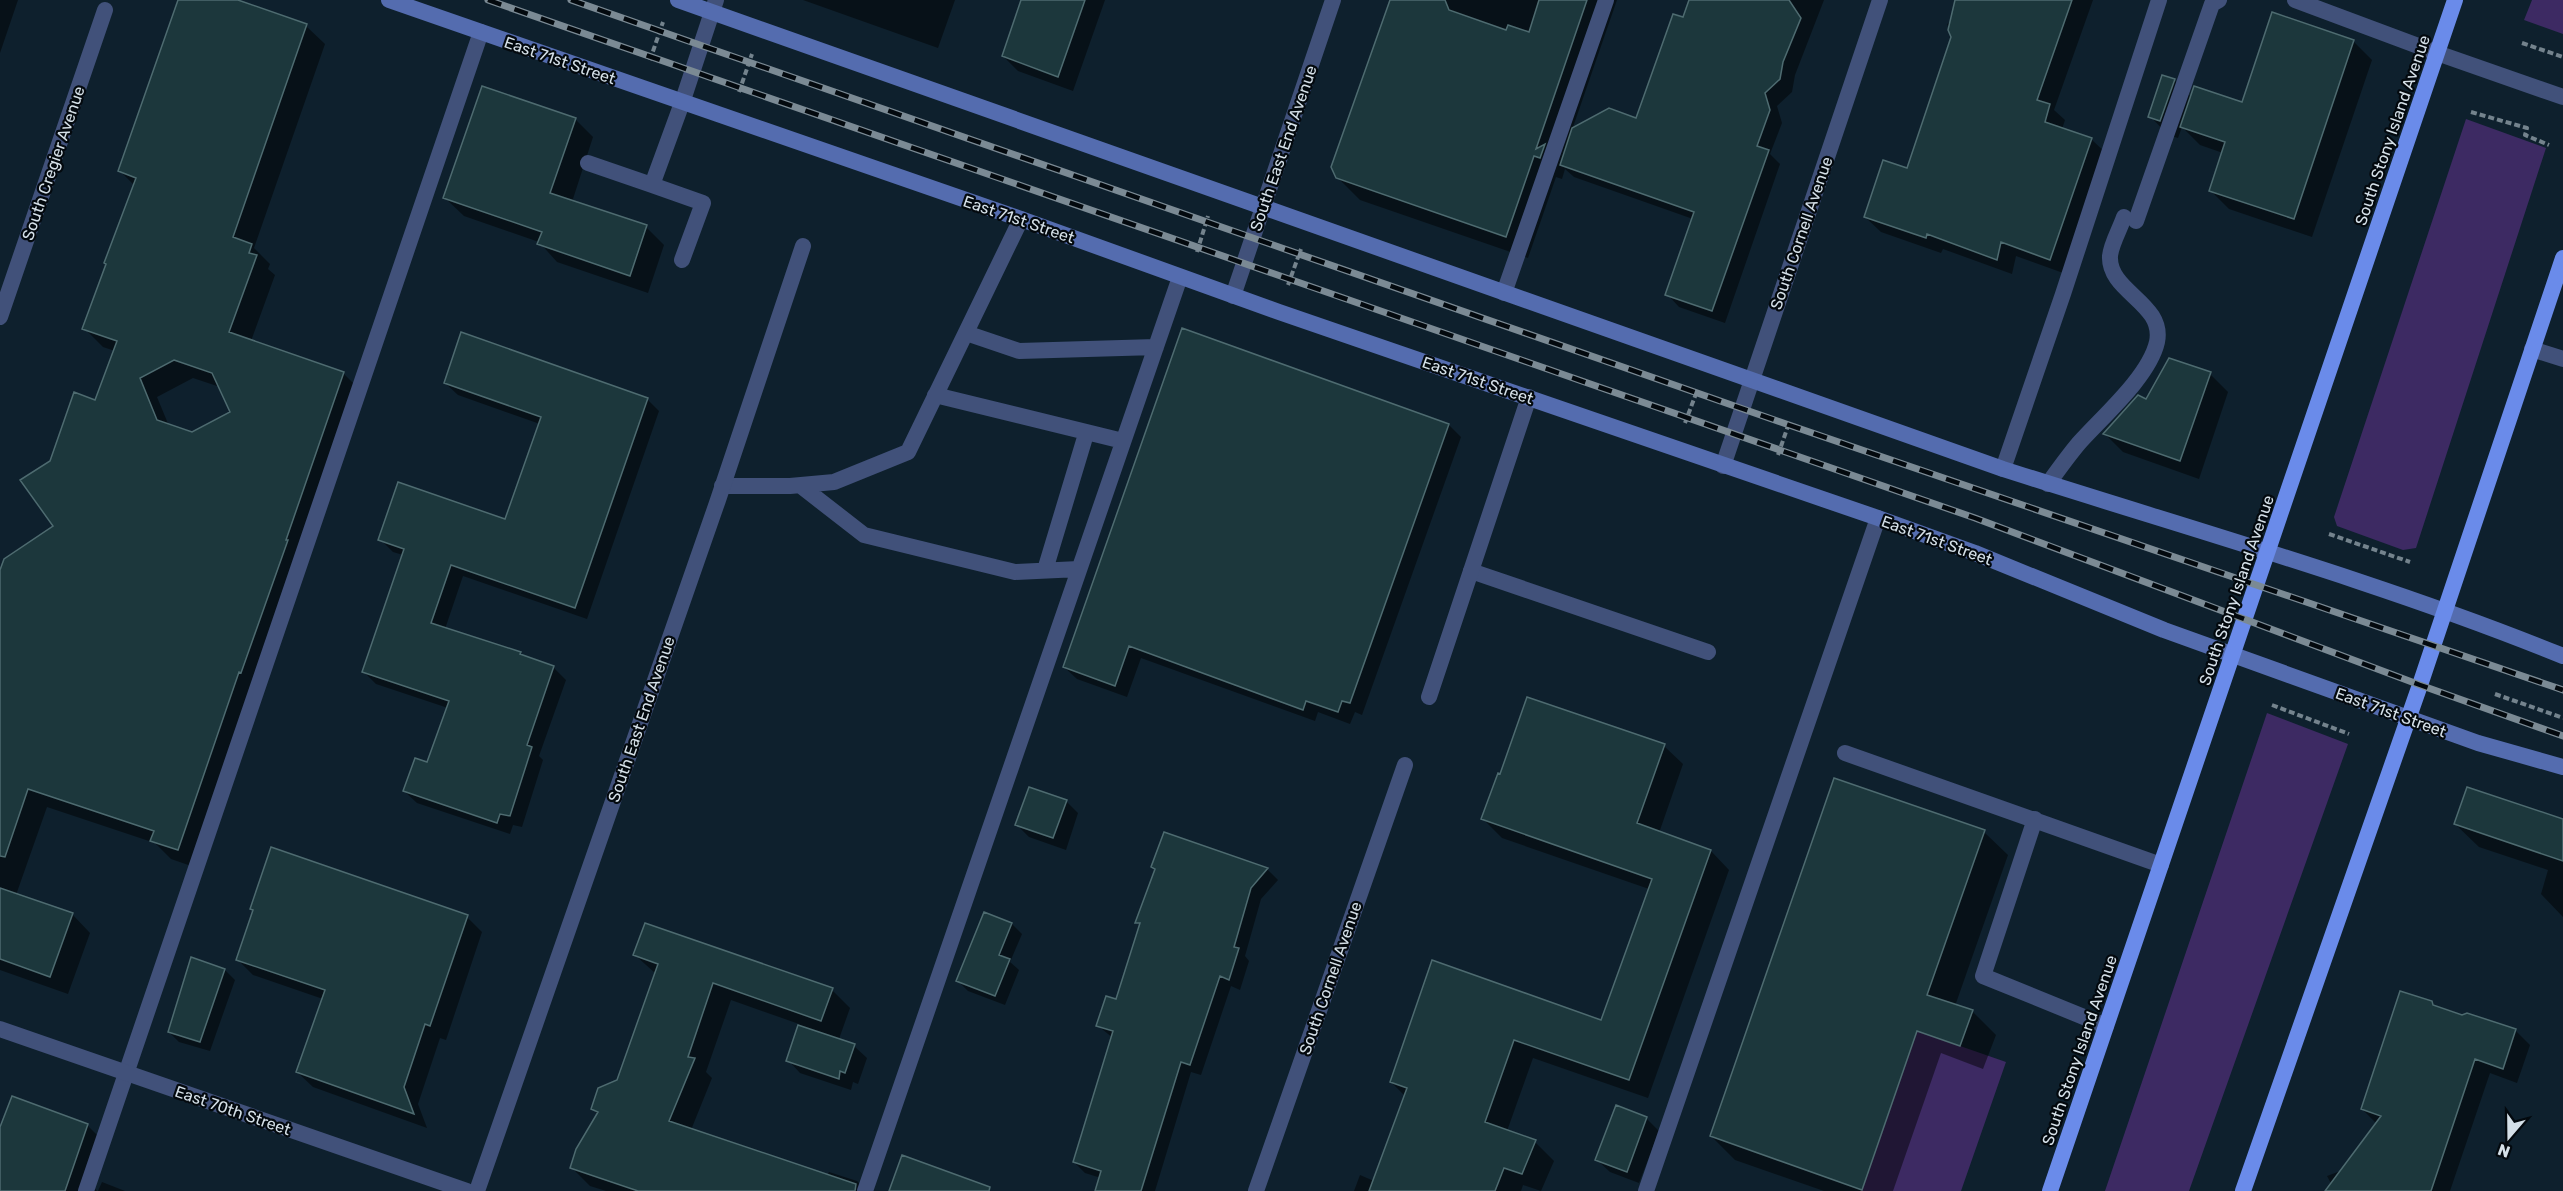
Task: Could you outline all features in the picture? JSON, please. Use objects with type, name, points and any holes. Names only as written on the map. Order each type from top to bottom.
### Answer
[{"type":"highway","name":"South Stony Island Avenue","points":[[2050,1191],[2455,0]]},
{"type":"highway","points":[[2243,1191],[2408,718],[2563,258]]},
{"type":"main road","name":"East 71st Street","points":[[389,0],[1021,219],[1233,296],[1878,518],[1975,553],[2164,630],[2478,743],[2563,767]]},
{"type":"main road","points":[[678,0],[714,6],[1262,208],[2003,469],[2199,528],[2444,611],[2563,656]]},
{"type":"street","name":"South East End Avenue","points":[[1233,296],[1333,0]]},
{"type":"street","points":[[1504,293],[1606,0]]},
{"type":"street","name":"South Cornell Avenue","points":[[1723,466],[1880,0]]},
{"type":"street","points":[[2003,469],[2067,283],[2159,0]]},
{"type":"street","points":[[2048,484],[2076,446],[2138,377],[2150,359],[2157,341],[2156,322],[2143,304],[2117,278],[2110,257],[2130,219],[2212,4],[2219,0]]},
{"type":"street","points":[[2295,0],[2314,3],[2437,53],[2563,97]]},
{"type":"street","points":[[652,185],[714,6]]},
{"type":"street","name":"South Cregier Avenue","points":[[0,317],[105,10]]},
{"type":"street","points":[[86,1191],[481,32]]},
{"type":"street","points":[[588,163],[703,203],[682,260]]},
{"type":"street","points":[[722,486],[801,486],[834,482],[908,452],[1004,260],[1021,219]]},
{"type":"street","name":"South East End Avenue","points":[[477,1191],[803,246]]},
{"type":"street","points":[[865,1191],[1180,277]]},
{"type":"street","points":[[966,333],[1019,351],[1156,347]]},
{"type":"street","points":[[2532,349],[2563,359]]},
{"type":"street","points":[[935,395],[1086,434],[1124,441]]},
{"type":"street","points":[[1429,697],[1529,397]]},
{"type":"street","points":[[1045,570],[1086,434]]},
{"type":"street","points":[[801,486],[864,535],[1014,572],[1080,569]]},
{"type":"street","points":[[1646,1191],[1878,518]]},
{"type":"street","points":[[1471,571],[1708,652]]},
{"type":"street","points":[[1845,753],[2161,865]]},
{"type":"street","name":"South Cornell Avenue","points":[[1256,1191],[1405,765]]},
{"type":"street","points":[[2035,819],[1983,976],[2106,1026]]},
{"type":"street","name":"East 70th Street","points":[[0,1029],[467,1191]]},
{"type":"path","points":[[648,65],[665,16]]},
{"type":"path","points":[[2522,43],[2563,57]]},
{"type":"path","points":[[737,96],[754,48]]},
{"type":"path","points":[[2471,112],[2528,128],[2525,135],[2549,145]]},
{"type":"path","points":[[1196,256],[1211,207]]},
{"type":"path","points":[[1287,288],[1302,247]]},
{"type":"path","points":[[1683,427],[1699,385]]},
{"type":"path","points":[[1777,459],[1791,418]]},
{"type":"path","points":[[2329,534],[2410,562]]},
{"type":"path","points":[[2495,694],[2563,718]]},
{"type":"path","points":[[2272,705],[2349,734]]},
{"type":"shaded area","points":[[2532,0],[2563,0],[2563,34],[2524,20]]},
{"type":"shaded area","points":[[2466,119],[2546,148],[2416,548],[2403,550],[2337,526],[2334,517]]},
{"type":"shaded area","points":[[2267,713],[2348,744],[2189,1191],[2105,1191]]},
{"type":"shaded area","points":[[1917,1031],[2006,1062],[1961,1191],[1861,1191]]},
{"type":"building","points":[[178,0],[238,0],[307,24],[233,237],[252,244],[249,253],[257,255],[229,332],[344,372],[286,540],[288,540],[241,673],[239,672],[178,850],[150,841],[154,831],[28,789],[5,857],[0,856],[0,570],[4,559],[53,526],[20,480],[50,461],[74,392],[95,400],[117,341],[82,329],[136,178],[118,171]],"holes":[[[174,360],[212,373],[230,412],[192,432],[157,420],[140,378]]]},
{"type":"building","points":[[1021,0],[1085,0],[1058,77],[1002,56]]},
{"type":"building","points":[[1390,0],[1445,0],[1449,10],[1506,30],[1508,25],[1529,32],[1539,0],[1587,0],[1536,149],[1545,144],[1540,158],[1534,156],[1506,237],[1336,178],[1331,167]]},
{"type":"building","points":[[1689,0],[1789,0],[1801,18],[1783,62],[1780,79],[1765,93],[1770,110],[1757,146],[1769,150],[1712,311],[1665,295],[1694,212],[1560,165],[1572,128],[1609,108],[1636,118],[1673,14],[1683,17]]},
{"type":"building","points":[[1955,0],[2072,0],[2037,100],[2050,104],[2045,122],[2092,138],[2050,260],[2001,242],[1997,260],[1927,234],[1926,238],[1864,217],[1883,160],[1907,168],[1951,37],[1948,30]]},
{"type":"building","points":[[2272,12],[2354,40],[2294,219],[2209,191],[2225,142],[2180,127],[2194,86],[2242,102]]},
{"type":"building","points":[[2162,75],[2175,79],[2160,121],[2148,117]]},
{"type":"building","points":[[482,86],[576,118],[550,193],[647,225],[630,276],[537,244],[542,232],[443,198]]},
{"type":"building","points":[[1182,328],[1449,424],[1350,703],[1342,701],[1338,712],[1306,701],[1303,710],[1129,646],[1115,686],[1063,667]]},
{"type":"building","points":[[461,332],[648,398],[575,608],[451,565],[431,623],[521,652],[520,654],[554,666],[527,745],[532,747],[510,816],[500,814],[497,823],[403,791],[415,758],[427,762],[449,701],[362,672],[404,549],[378,540],[398,482],[505,519],[541,417],[444,383]]},
{"type":"building","points":[[2169,358],[2211,372],[2180,461],[2103,434],[2138,395],[2146,399]]},
{"type":"building","points":[[1527,697],[1665,744],[1637,823],[1711,850],[1629,1080],[1514,1040],[1485,1122],[1536,1140],[1522,1174],[1504,1168],[1495,1191],[1369,1191],[1407,1088],[1390,1082],[1432,960],[1601,1020],[1652,879],[1481,819],[1498,773],[1500,774]]},
{"type":"building","points":[[1834,778],[1985,830],[1927,995],[1973,1010],[1960,1046],[1917,1031],[1862,1190],[1710,1136]]},
{"type":"building","points":[[1029,787],[1067,800],[1053,838],[1015,825]]},
{"type":"building","points":[[2467,787],[2563,819],[2563,861],[2454,824]]},
{"type":"building","points":[[1164,832],[1268,868],[1251,888],[1234,947],[1239,948],[1229,980],[1220,976],[1190,1065],[1181,1062],[1141,1191],[1095,1191],[1101,1171],[1073,1162],[1113,1031],[1096,1026],[1106,996],[1116,999],[1140,923],[1135,923],[1155,869],[1151,867]]},
{"type":"building","points":[[271,847],[468,915],[430,1026],[425,1024],[404,1087],[414,1114],[296,1072],[325,990],[236,960]]},
{"type":"building","points":[[0,888],[73,913],[50,977],[0,959]]},
{"type":"building","points":[[984,912],[1012,923],[999,955],[1010,959],[995,996],[956,981]]},
{"type":"building","points":[[645,923],[833,988],[821,1021],[713,983],[688,1057],[695,1058],[669,1121],[856,1184],[855,1191],[638,1191],[570,1168],[576,1149],[598,1112],[591,1109],[598,1088],[617,1080],[658,964],[633,955]]},
{"type":"building","points":[[191,957],[225,969],[200,1042],[168,1032]]},
{"type":"building","points":[[2400,991],[2432,1001],[2433,1005],[2462,1015],[2467,1013],[2516,1029],[2503,1069],[2475,1059],[2431,1191],[2325,1191],[2381,1116],[2361,1109]]},
{"type":"building","points":[[798,1025],[855,1044],[845,1073],[840,1071],[839,1079],[786,1061]]},
{"type":"building","points":[[12,1096],[88,1124],[65,1191],[0,1191],[0,1127]]},
{"type":"building","points":[[1616,1105],[1647,1117],[1627,1172],[1595,1160]]},
{"type":"building","points":[[902,1155],[990,1187],[989,1191],[889,1191]]},
{"type":"railway","points":[[488,0],[1975,518],[2420,685],[2563,736]]},
{"type":"railway","points":[[571,0],[1789,425],[2563,690]]}]
